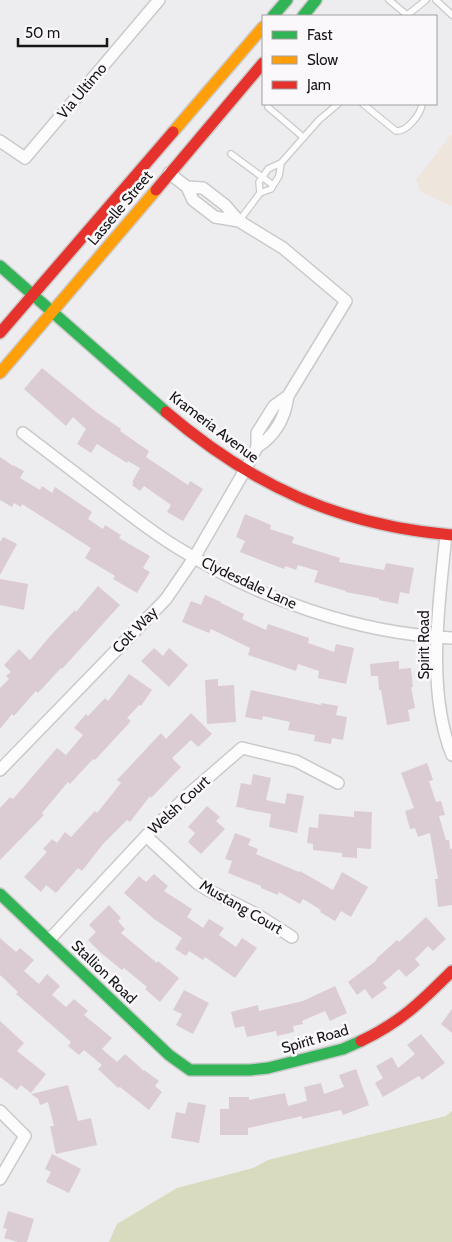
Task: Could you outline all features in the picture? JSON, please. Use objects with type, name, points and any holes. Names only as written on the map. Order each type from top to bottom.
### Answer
[{"type":"street","name":"Via Ultimo","points":[[0,141],[24,158],[159,0]]},
{"type":"street","points":[[274,15],[287,0]]},
{"type":"street","points":[[304,15],[316,0]]},
{"type":"street","name":"Lasselle Street","points":[[0,333],[262,28]]},
{"type":"street","name":"Lasselle Street","points":[[0,373],[262,63]]},
{"type":"street","points":[[169,173],[187,187],[203,188],[225,205],[239,221]]},
{"type":"street","name":"Colt Way","points":[[0,770],[166,599],[180,582],[257,447],[257,434],[274,406],[288,396],[346,301],[283,248],[239,221]]},
{"type":"street","name":"Krameria Avenue","points":[[0,266],[152,400],[212,448],[245,470],[291,495],[338,513],[384,526],[449,535]]},
{"type":"street","name":"Clydesdale Lane","points":[[22,433],[151,530],[223,575],[325,616],[398,633],[452,638]]},
{"type":"street","name":"Spirit Road","points":[[449,535],[436,638],[437,674],[444,730],[452,755]]},
{"type":"street","name":"Welsh Court","points":[[49,940],[146,836],[190,793],[242,748],[296,761],[338,783]]},
{"type":"street","name":"Mustang Court","points":[[146,836],[203,886],[256,914],[292,937]]},
{"type":"street","name":"Stallion Road","points":[[0,894],[169,1055],[190,1070]]},
{"type":"street","name":"Spirit Road","points":[[190,1070],[217,1071],[268,1068],[343,1049],[363,1041],[404,1016],[452,971]]},
{"type":"street","points":[[0,1111],[25,1136],[0,1179]]},
{"type":"lane","points":[[389,0],[405,15]]},
{"type":"lane","points":[[407,15],[426,0]]},
{"type":"lane","points":[[436,0],[452,15]]},
{"type":"lane","points":[[260,193],[259,182],[268,170],[281,163],[319,120],[337,105]]},
{"type":"lane","points":[[364,105],[396,131],[401,132],[406,129],[421,109],[422,105]]},
{"type":"lane","points":[[268,108],[303,137]]},
{"type":"lane","points":[[231,154],[273,185]]},
{"type":"lane","points":[[239,221],[260,193],[271,189],[279,176],[281,163]]},
{"type":"shaded area","points":[[452,134],[452,206],[421,192],[416,180]]},
{"type":"green space","points":[[452,1111],[452,1242],[109,1242],[117,1224],[177,1188],[253,1168],[268,1160],[446,1116]]},
{"type":"building","points":[[42,368],[96,412],[121,429],[120,431],[149,451],[146,457],[188,485],[190,481],[203,489],[183,521],[167,512],[171,505],[144,486],[140,491],[132,485],[140,468],[128,461],[127,463],[97,444],[91,453],[77,444],[86,429],[73,417],[66,426],[24,389]]},
{"type":"building","points":[[0,457],[24,471],[20,478],[40,490],[42,486],[52,493],[55,487],[92,512],[88,519],[103,529],[105,525],[121,535],[119,538],[150,556],[143,568],[150,572],[137,593],[113,579],[115,576],[85,558],[91,548],[22,504],[21,507],[14,503],[12,507],[0,500]]},
{"type":"building","points":[[245,514],[271,525],[270,529],[294,537],[292,543],[340,558],[339,562],[384,570],[386,563],[414,568],[409,594],[400,592],[398,604],[379,600],[379,598],[345,592],[314,582],[318,571],[298,565],[296,570],[285,566],[284,569],[240,552],[245,541],[236,537]]},
{"type":"building","points":[[3,537],[17,544],[0,575],[0,542]]},
{"type":"building","points":[[0,579],[28,584],[24,610],[0,605]]},
{"type":"building","points":[[98,586],[120,605],[62,669],[38,693],[36,691],[14,716],[12,714],[0,729],[0,688],[9,679],[6,676],[11,672],[4,665],[19,649],[30,660]]},
{"type":"building","points":[[205,595],[244,614],[242,619],[266,630],[268,624],[309,638],[308,643],[334,652],[336,644],[354,648],[346,684],[318,678],[319,671],[298,664],[296,671],[248,655],[250,648],[211,629],[209,633],[182,622],[191,601],[201,605]]},
{"type":"building","points":[[154,648],[163,656],[169,648],[188,665],[169,687],[141,661]]},
{"type":"building","points":[[399,661],[399,669],[411,668],[413,687],[411,687],[415,708],[408,710],[410,721],[387,725],[381,690],[379,690],[378,676],[371,676],[370,664]]},
{"type":"building","points":[[129,674],[152,690],[141,706],[139,705],[127,718],[131,721],[95,760],[93,759],[70,784],[68,782],[42,813],[44,815],[0,860],[0,808],[10,797],[13,799],[57,748],[66,755],[83,735],[74,728],[86,714],[88,716],[105,698],[108,701]]},
{"type":"building","points":[[218,679],[218,686],[234,685],[236,722],[207,724],[205,680]]},
{"type":"building","points":[[251,690],[321,705],[321,703],[338,706],[336,715],[347,717],[343,740],[332,738],[331,744],[314,741],[315,735],[288,730],[290,722],[263,716],[262,720],[245,717]]},
{"type":"building","points":[[191,713],[212,734],[198,747],[191,740],[172,758],[181,767],[151,798],[150,796],[130,822],[127,820],[103,844],[82,871],[78,868],[56,893],[46,885],[41,892],[24,877],[47,852],[43,849],[52,839],[57,843],[65,832],[71,837],[95,811],[97,813],[121,783],[117,780],[161,733],[166,739]]},
{"type":"building","points":[[427,763],[433,780],[429,781],[436,802],[441,801],[445,815],[439,816],[446,840],[449,840],[450,849],[452,849],[452,905],[438,907],[435,879],[438,879],[430,833],[418,837],[415,828],[410,829],[405,811],[414,808],[401,773]]},
{"type":"building","points":[[253,774],[271,778],[266,800],[285,804],[287,793],[304,796],[297,833],[269,827],[271,814],[244,809],[245,807],[236,807],[241,783],[251,785]]},
{"type":"building","points":[[207,806],[220,817],[216,821],[225,829],[201,854],[188,842],[195,833],[188,827]]},
{"type":"building","points":[[354,811],[372,812],[371,849],[357,848],[357,858],[342,857],[342,853],[313,850],[313,844],[307,843],[309,827],[318,828],[319,814],[354,817]]},
{"type":"building","points":[[235,833],[251,839],[248,845],[258,849],[256,854],[300,871],[333,890],[342,872],[368,887],[351,917],[341,911],[335,921],[303,899],[300,904],[279,892],[278,895],[228,873],[232,861],[225,859]]},
{"type":"building","points":[[154,874],[168,886],[164,891],[192,909],[187,917],[203,928],[209,919],[224,928],[219,935],[236,947],[242,938],[257,948],[235,978],[205,957],[203,960],[189,951],[186,956],[175,949],[182,938],[154,919],[124,893],[139,876],[146,882]]},
{"type":"building","points":[[109,905],[121,918],[118,921],[125,929],[121,933],[157,963],[158,961],[179,978],[160,1002],[145,989],[147,987],[124,968],[122,970],[88,940],[96,932],[89,925]]},
{"type":"building","points":[[426,917],[446,939],[433,951],[428,946],[415,959],[420,965],[406,977],[399,969],[383,983],[387,988],[372,999],[365,989],[357,995],[348,982],[377,960],[397,940],[399,942]]},
{"type":"building","points":[[0,938],[16,952],[20,948],[34,960],[24,971],[39,984],[47,974],[60,986],[52,995],[66,1007],[74,999],[88,1011],[84,1015],[112,1038],[102,1049],[117,1062],[125,1054],[159,1081],[155,1086],[162,1092],[149,1110],[120,1087],[118,1088],[98,1069],[102,1065],[84,1050],[79,1055],[68,1046],[71,1042],[16,994],[18,992],[0,975]]},
{"type":"building","points":[[335,986],[347,1013],[330,1021],[325,1011],[302,1021],[303,1024],[293,1026],[294,1032],[277,1036],[276,1031],[247,1037],[244,1026],[235,1028],[231,1012],[258,1005],[259,1011],[303,1001]]},
{"type":"building","points":[[184,990],[209,1003],[193,1034],[176,1025],[182,1014],[173,1010]]},
{"type":"building","points":[[452,1009],[452,1033],[441,1024]]},
{"type":"building","points":[[0,1021],[24,1043],[17,1051],[46,1074],[31,1093],[21,1085],[17,1090],[0,1077]]},
{"type":"building","points":[[421,1034],[445,1063],[422,1080],[419,1076],[383,1097],[375,1083],[383,1078],[376,1066],[392,1057],[398,1068],[415,1054],[407,1045]]},
{"type":"building","points":[[356,1069],[369,1105],[343,1115],[341,1110],[302,1119],[302,1116],[248,1128],[248,1135],[220,1135],[220,1109],[229,1109],[229,1097],[249,1097],[249,1100],[285,1093],[288,1106],[307,1101],[304,1087],[321,1083],[324,1094],[344,1087],[339,1075]]},
{"type":"building","points":[[68,1085],[78,1121],[91,1118],[97,1145],[56,1154],[50,1126],[54,1126],[48,1102],[40,1105],[38,1099],[31,1094]]},
{"type":"building","points":[[188,1102],[206,1105],[199,1143],[171,1138],[176,1112],[185,1114]]},
{"type":"building","points":[[52,1154],[81,1169],[69,1193],[46,1182],[51,1172],[45,1169]]},
{"type":"building","points":[[8,1211],[34,1219],[27,1242],[18,1242],[4,1238],[7,1229],[3,1228]]},
{"type":"traffic: fast","points":[[274,15],[287,0]]},
{"type":"traffic: fast","points":[[304,15],[316,0]]},
{"type":"traffic: fast","points":[[0,266],[166,412]]},
{"type":"traffic: fast","points":[[0,894],[169,1055],[190,1070],[250,1070],[268,1068],[343,1049],[361,1041]]},
{"type":"traffic: slow","points":[[173,132],[262,28]]},
{"type":"traffic: slow","points":[[0,373],[156,190]]},
{"type":"traffic: jam","points":[[156,190],[262,64]]},
{"type":"traffic: jam","points":[[0,333],[173,132]]},
{"type":"traffic: jam","points":[[166,412],[231,461],[299,498],[371,522],[411,530],[452,535]]},
{"type":"traffic: jam","points":[[361,1041],[410,1011],[452,971]]}]
